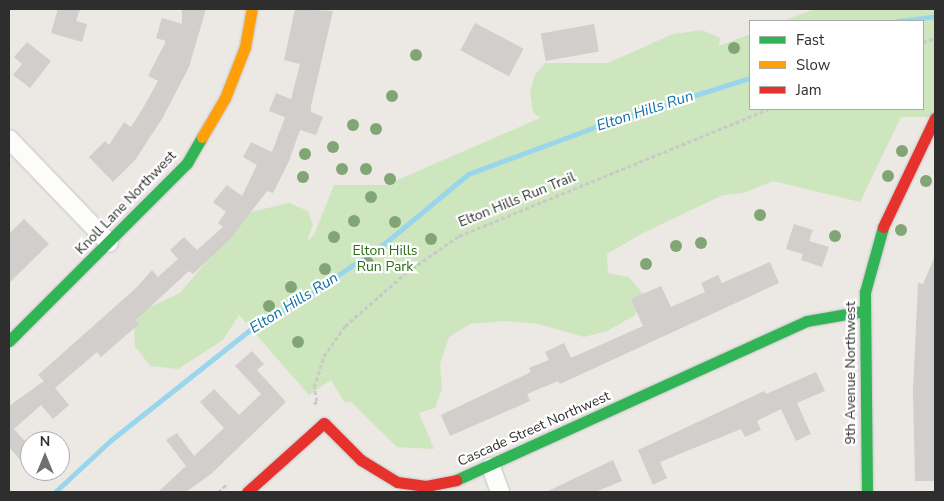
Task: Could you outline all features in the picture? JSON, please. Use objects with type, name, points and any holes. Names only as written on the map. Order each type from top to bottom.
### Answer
[{"type":"street","name":"Knoll Lane Northwest","points":[[9,340],[170,182],[208,130],[237,70],[252,9]]},
{"type":"street","name":"9th Avenue Northwest","points":[[867,492],[864,311],[866,292],[881,232],[935,118]]},
{"type":"street","points":[[9,139],[108,243]]},
{"type":"street","name":"Cascade Street Northwest","points":[[247,492],[324,423],[361,460],[397,482],[426,486],[442,484],[491,467],[807,322],[864,311]]},
{"type":"street","points":[[491,467],[500,492]]},
{"type":"path","name":"Elton Hills Run Trail","points":[[317,401],[314,387],[324,356],[345,326],[407,272],[459,236],[766,110]]},
{"type":"green space","name":"Elton Hills Run Park","points":[[814,9],[935,9],[935,117],[901,117],[860,202],[773,181],[743,193],[723,195],[643,233],[607,254],[608,273],[629,277],[644,295],[635,315],[607,331],[584,337],[538,324],[506,321],[470,324],[449,337],[440,364],[442,389],[435,408],[419,413],[434,449],[397,447],[351,402],[344,402],[331,380],[309,395],[239,315],[223,340],[178,369],[150,366],[135,346],[134,323],[148,308],[180,293],[247,213],[289,203],[308,211],[313,225],[307,241],[314,235],[334,185],[386,185],[540,118],[533,112],[530,92],[535,75],[545,63],[608,63],[673,34],[702,30],[720,38],[719,46],[749,34],[749,110],[924,110],[924,20],[786,20]]},
{"type":"building","points":[[58,9],[80,9],[76,21],[87,24],[82,42],[51,33]]},
{"type":"building","points":[[182,9],[206,9],[189,67],[162,119],[135,160],[113,182],[89,157],[105,141],[109,145],[124,122],[131,127],[143,108],[158,81],[148,76],[166,41],[156,38],[162,18],[182,24]]},
{"type":"building","points":[[295,9],[333,11],[311,106],[311,112],[323,117],[316,135],[300,130],[289,161],[273,193],[267,191],[231,238],[193,274],[189,271],[136,320],[139,324],[101,357],[97,352],[55,388],[69,405],[53,419],[41,405],[14,429],[20,436],[20,460],[9,447],[9,406],[44,381],[38,375],[136,288],[152,270],[158,277],[178,259],[170,250],[184,237],[197,250],[223,227],[218,223],[226,212],[213,202],[227,185],[242,196],[257,165],[243,157],[251,142],[272,152],[285,117],[269,111],[276,93],[291,99],[300,64],[284,60]]},
{"type":"building","points":[[475,23],[524,49],[509,76],[460,50]]},
{"type":"building","points":[[594,24],[599,52],[546,61],[541,33]]},
{"type":"building","points":[[27,42],[51,61],[30,88],[13,75],[22,64],[14,57]]},
{"type":"building","points":[[24,219],[49,244],[9,283],[9,234]]},
{"type":"building","points":[[794,224],[813,230],[809,241],[829,247],[822,267],[801,260],[803,254],[786,249]]},
{"type":"building","points":[[935,256],[935,481],[915,481],[913,391],[918,283],[923,284]]},
{"type":"building","points":[[770,262],[779,283],[560,384],[558,381],[527,394],[530,401],[450,436],[441,415],[531,372],[529,368],[549,360],[545,352],[564,343],[571,358],[643,326],[631,299],[661,286],[671,307],[705,292],[701,283],[718,275],[722,283]]},
{"type":"building","points":[[252,351],[264,364],[257,370],[286,402],[211,474],[186,492],[158,492],[186,466],[166,440],[177,433],[194,456],[224,428],[200,402],[214,389],[239,415],[261,394],[235,366]]},
{"type":"building","points":[[816,372],[825,391],[797,403],[811,434],[796,441],[781,409],[757,421],[761,430],[745,437],[741,429],[660,462],[667,478],[653,485],[638,450],[764,391],[766,394]]},
{"type":"building","points":[[613,460],[622,481],[595,492],[546,492]]},
{"type":"waterway","name":"Elton Hills Run","points":[[905,20],[935,16]]},
{"type":"waterway","name":"Elton Hills Run","points":[[55,492],[111,440],[251,329],[309,295],[385,243],[468,174],[606,123],[749,78]]},
{"type":"traffic: fast","points":[[9,341],[187,163],[202,137]]},
{"type":"traffic: fast","points":[[867,492],[865,292],[883,227]]},
{"type":"traffic: fast","points":[[456,480],[807,321],[864,311]]},
{"type":"traffic: slow","points":[[202,137],[225,98],[245,47],[252,9]]},
{"type":"traffic: jam","points":[[883,227],[935,118]]},
{"type":"traffic: jam","points":[[247,492],[324,423],[361,460],[397,482],[426,486],[456,480]]}]
